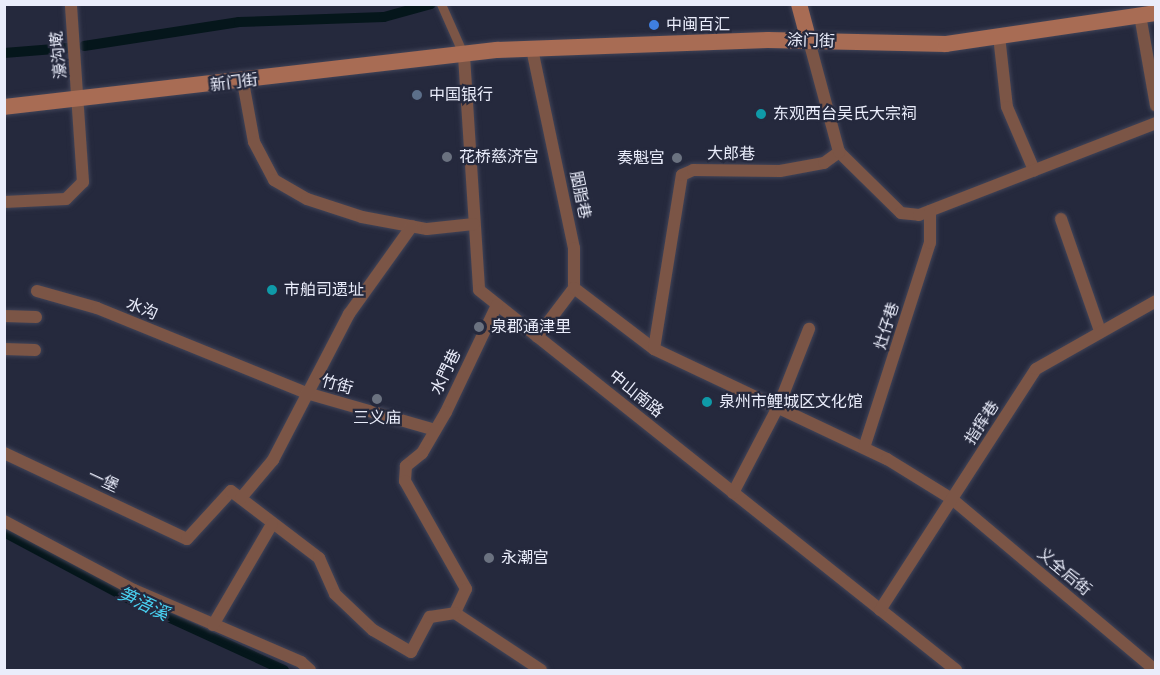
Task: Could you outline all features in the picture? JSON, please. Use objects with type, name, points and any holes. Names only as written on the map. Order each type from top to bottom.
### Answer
[{"type":"main road","points":[[799,4],[809,41]]},
{"type":"main road","name":"涂门街","points":[[464,56],[532,49],[809,41],[946,44],[1148,14]]},
{"type":"main road","name":"新门街","points":[[4,107],[80,102],[464,56]]},
{"type":"street","name":"濠沟墘","points":[[4,202],[66,199],[83,182],[80,102],[71,4]]},
{"type":"street","points":[[441,4],[464,56]]},
{"type":"street","points":[[1148,14],[1155,106]]},
{"type":"street","points":[[999,36],[1007,107],[1034,170]]},
{"type":"street","points":[[809,41],[839,152],[902,213],[930,211],[1155,123]]},
{"type":"street","name":"胭脂巷","points":[[532,49],[574,248],[574,288]]},
{"type":"street","name":"中山南路","points":[[464,56],[478,290],[956,670]]},
{"type":"street","points":[[243,82],[254,142],[274,180],[315,201],[412,226],[474,224]]},
{"type":"street","name":"大郎巷","points":[[654,349],[682,175],[693,170],[780,171],[824,163],[839,152]]},
{"type":"street","name":"灶仔巷","points":[[864,448],[930,243],[930,211]]},
{"type":"street","points":[[1061,219],[1101,331]]},
{"type":"street","points":[[412,226],[349,314],[273,460],[241,498],[319,558],[335,594],[373,630],[411,652],[430,616],[455,613],[541,670]]},
{"type":"street","points":[[537,337],[574,288]]},
{"type":"street","name":"义全后街","points":[[574,288],[654,349],[779,405],[864,448],[952,499],[1155,670]]},
{"type":"street","name":"水沟","points":[[37,291],[97,308],[233,363]]},
{"type":"street","name":"指挥巷","points":[[880,610],[1036,369],[1155,301]]},
{"type":"street","name":"水門巷","points":[[455,613],[466,589],[405,481],[406,466],[422,453],[435,430],[497,305]]},
{"type":"street","points":[[4,316],[36,317]]},
{"type":"street","points":[[733,493],[779,405],[809,329]]},
{"type":"street","points":[[4,349],[34,350]]},
{"type":"street","name":"竹街","points":[[233,363],[306,393],[435,430]]},
{"type":"street","name":"一堡","points":[[4,453],[187,539],[231,491],[241,498]]},
{"type":"street","points":[[4,521],[213,625],[301,662],[310,670]]},
{"type":"street","points":[[213,625],[272,524]]},
{"type":"waterway","points":[[84,46],[239,22],[384,17],[431,4]]},
{"type":"waterway","points":[[4,53],[67,48]]},
{"type":"waterway","name":"笋浯溪","points":[[4,532],[133,601],[284,670]]},
{"type":"place","name":"中闽百汇","points":[[654,25]]},
{"type":"place","name":"中国银行","points":[[417,95]]},
{"type":"place","name":"东观西台吴氏大宗祠","points":[[761,114]]},
{"type":"place","name":"花桥慈济宫","points":[[447,157]]},
{"type":"place","name":"奏魁宫","points":[[677,158]]},
{"type":"place","name":"市舶司遗址","points":[[272,290]]},
{"type":"place","name":"泉郡通津里","points":[[479,327]]},
{"type":"place","name":"三义庙","points":[[377,399]]},
{"type":"place","name":"泉州市鲤城区文化馆","points":[[707,402]]},
{"type":"place","name":"永潮宫","points":[[489,558]]}]
